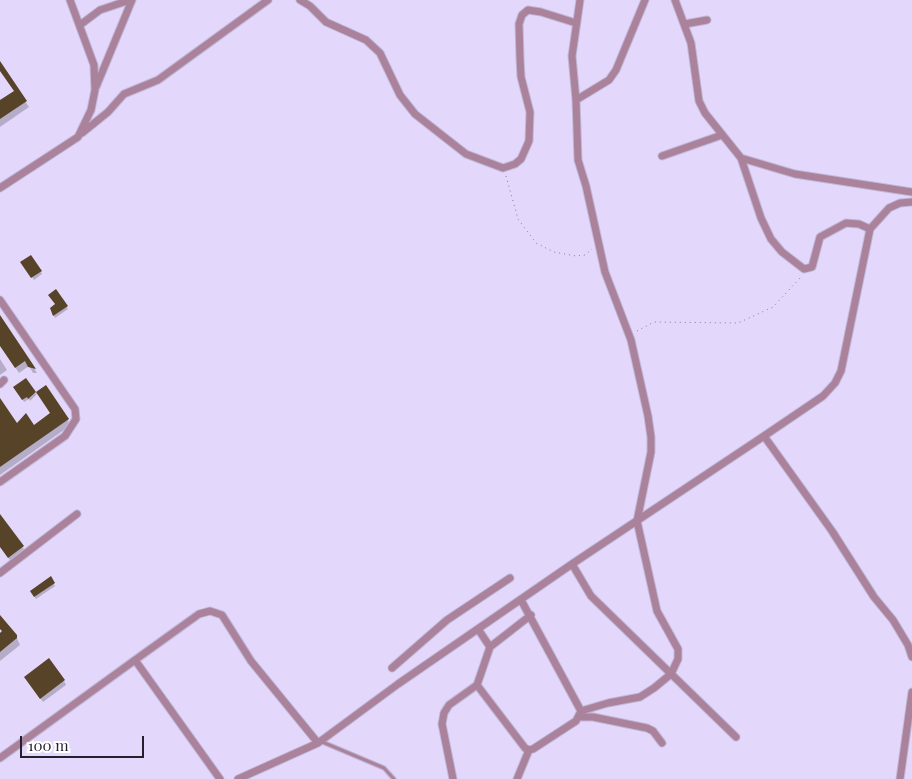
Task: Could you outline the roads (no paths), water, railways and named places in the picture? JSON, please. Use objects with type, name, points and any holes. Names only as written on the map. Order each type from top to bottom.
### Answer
[{"type":"street","points":[[70,0],[94,66],[95,90]]},
{"type":"street","points":[[80,25],[100,10],[131,0]]},
{"type":"street","points":[[78,137],[91,110],[95,90],[131,0]]},
{"type":"street","points":[[0,188],[78,137],[108,112],[128,91],[158,80],[268,0]]},
{"type":"street","points":[[300,0],[310,6],[326,22],[366,40],[380,53],[400,95],[415,114],[466,154],[504,168],[516,164],[521,159],[528,141],[530,112],[520,68],[519,24],[522,15],[528,10],[576,23]]},
{"type":"street","points":[[517,779],[529,750],[580,714],[608,703],[640,697],[671,674],[678,659],[678,648],[656,612],[637,521],[648,472],[651,437],[631,340],[605,272],[578,160],[572,56],[580,0]]},
{"type":"street","points":[[576,100],[609,80],[616,70],[645,0]]},
{"type":"street","points":[[675,0],[691,42],[699,101],[722,135],[741,158],[770,239],[782,252],[806,270],[812,267],[820,237],[846,222],[859,224],[870,229]]},
{"type":"street","points":[[685,24],[707,20]]},
{"type":"street","points":[[662,156],[722,135]]},
{"type":"street","points":[[741,158],[795,174],[912,192]]},
{"type":"street","points":[[238,779],[319,742],[572,564],[823,396],[835,384],[841,371],[870,229],[889,208],[900,203],[912,202]]},
{"type":"street","points":[[0,300],[75,409],[76,419],[65,436],[0,482]]},
{"type":"street","points":[[764,436],[832,531],[874,597],[893,620],[912,657]]},
{"type":"street","points":[[0,573],[77,514]]},
{"type":"street","points":[[572,564],[591,596],[736,737]]},
{"type":"street","points":[[392,668],[447,620],[510,578]]},
{"type":"street","points":[[521,600],[531,616],[580,714]]},
{"type":"street","points":[[0,758],[199,614],[210,611],[222,615],[251,661],[319,742]]},
{"type":"street","points":[[453,779],[442,724],[444,713],[449,705],[477,685],[490,647],[531,616]]},
{"type":"street","points":[[478,629],[490,647]]},
{"type":"street","points":[[135,660],[220,779]]},
{"type":"street","points":[[477,685],[525,748],[529,750]]},
{"type":"street","points":[[900,779],[912,692]]},
{"type":"street","points":[[580,714],[647,728],[653,731],[662,743]]},
{"type":"lane","points":[[319,742],[384,768],[394,779]]}]
